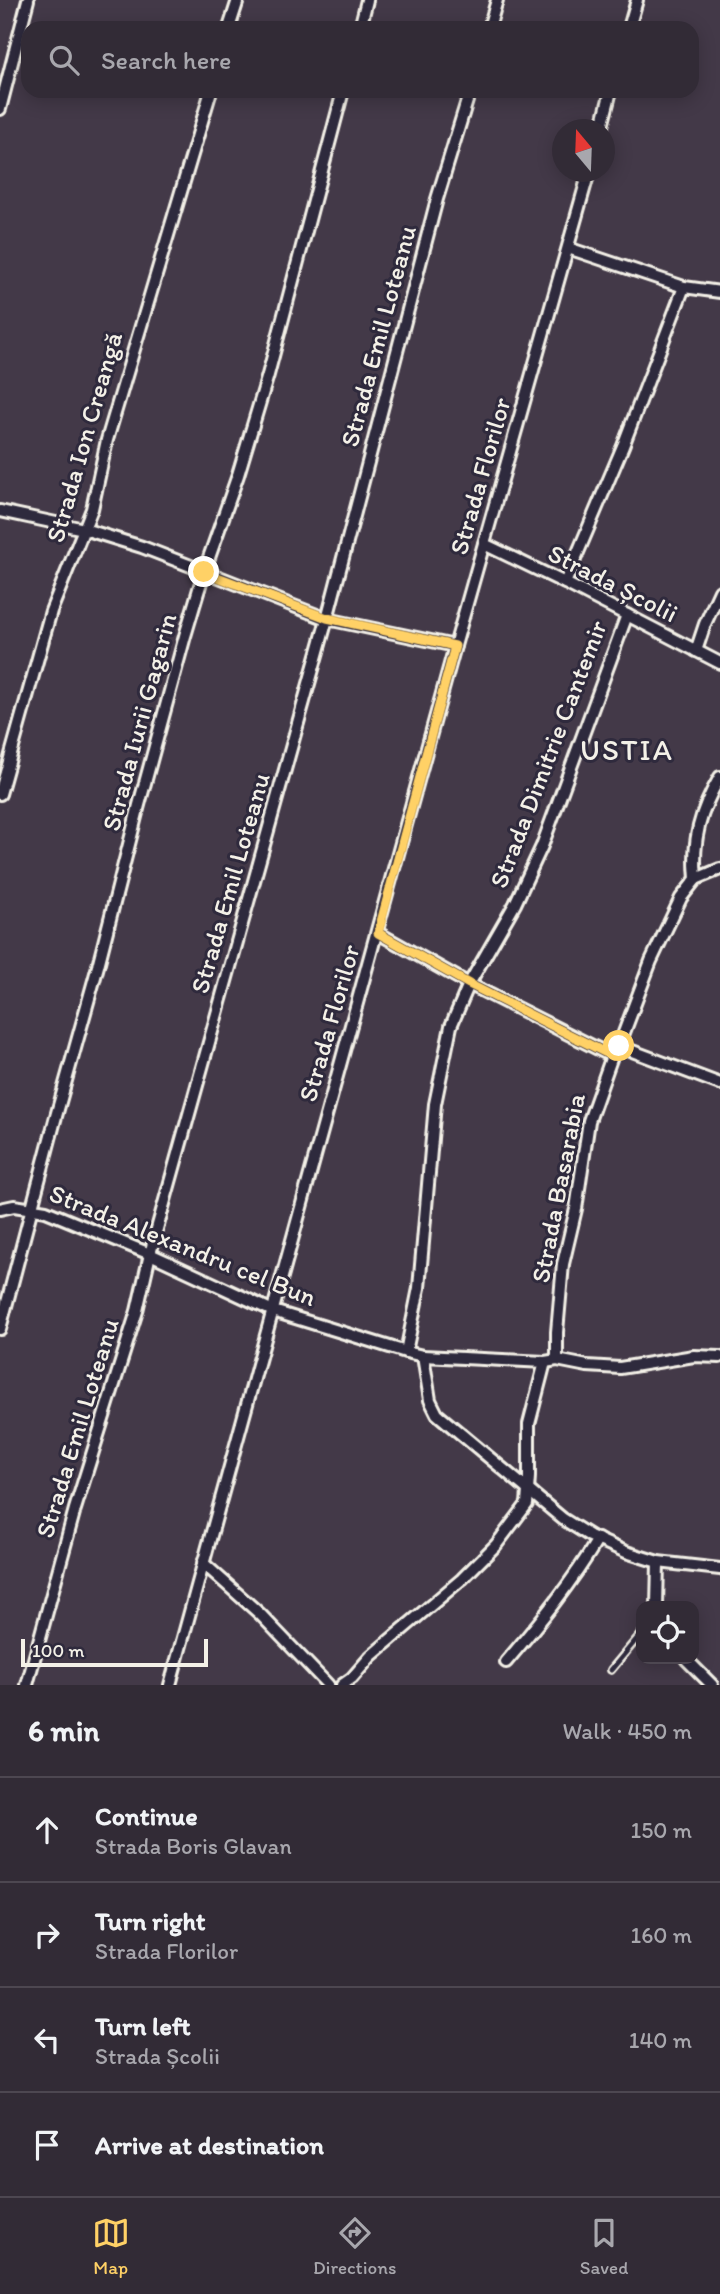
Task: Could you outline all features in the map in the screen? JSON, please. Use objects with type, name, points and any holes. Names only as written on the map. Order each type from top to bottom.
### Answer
[{"type":"street","points":[[23,21],[28,0]]},
{"type":"street","points":[[231,21],[238,0]]},
{"type":"street","points":[[362,21],[368,0]]},
{"type":"street","points":[[491,21],[497,0]]},
{"type":"street","points":[[631,21],[637,0]]},
{"type":"street","points":[[0,109],[21,27]]},
{"type":"street","name":"Strada Ion Creangă","points":[[0,794],[51,611],[92,509],[107,440],[209,98]]},
{"type":"street","name":"Strada Iurii Gagarin","points":[[0,1329],[99,966],[156,740],[204,572],[238,475],[268,375],[341,98]]},
{"type":"street","name":"Strada Emil Loteanu","points":[[27,1685],[75,1509],[137,1311],[150,1254],[327,618],[437,199],[468,98]]},
{"type":"street","points":[[604,119],[609,98]]},
{"type":"street","name":"Strada Florilor","points":[[170,1685],[455,646],[586,182]]},
{"type":"street","points":[[568,248],[684,287],[720,292]]},
{"type":"street","points":[[565,583],[624,446],[684,287]]},
{"type":"street","points":[[0,511],[84,530],[142,547],[327,618],[455,646]]},
{"type":"street","name":"Strada Școlii","points":[[484,544],[720,663]]},
{"type":"street","points":[[696,651],[720,591]]},
{"type":"street","name":"Strada Dimitrie Cantemir","points":[[406,1352],[419,1288],[435,1104],[451,1026],[469,984],[514,904],[542,846],[627,615]]},
{"type":"street","points":[[720,777],[705,803],[693,854],[696,879],[720,869]]},
{"type":"street","name":"Strada Basarabia","points":[[557,1360],[563,1264],[576,1209],[589,1121],[651,961],[681,898],[696,879]]},
{"type":"street","points":[[378,933],[469,984],[612,1056]]},
{"type":"street","points":[[619,1046],[720,1084]]},
{"type":"street","name":"Strada Alexandru cel Bun","points":[[0,1209],[14,1206],[46,1211],[150,1254],[273,1311],[423,1356],[545,1362],[557,1360],[587,1366],[620,1368],[694,1356],[720,1357]]},
{"type":"street","points":[[423,1356],[430,1400],[437,1414],[563,1519],[626,1552],[658,1562],[720,1569]]},
{"type":"street","points":[[342,1685],[352,1678],[370,1656],[462,1579],[496,1545],[527,1504],[529,1424],[545,1362]]},
{"type":"street","points":[[506,1662],[554,1606],[577,1575],[598,1539]]},
{"type":"street","points":[[657,1601],[658,1562]]},
{"type":"street","points":[[203,1563],[260,1614],[328,1685]]},
{"type":"street","points":[[691,1664],[712,1685]]},
{"type":"lane","points":[[611,1671],[636,1640]]},
{"type":"district","name":"USTIA","points":[[627,749]]},
{"type":"route","points":[[204,572],[327,618],[455,646],[378,933],[469,984],[612,1056],[619,1046]]}]
